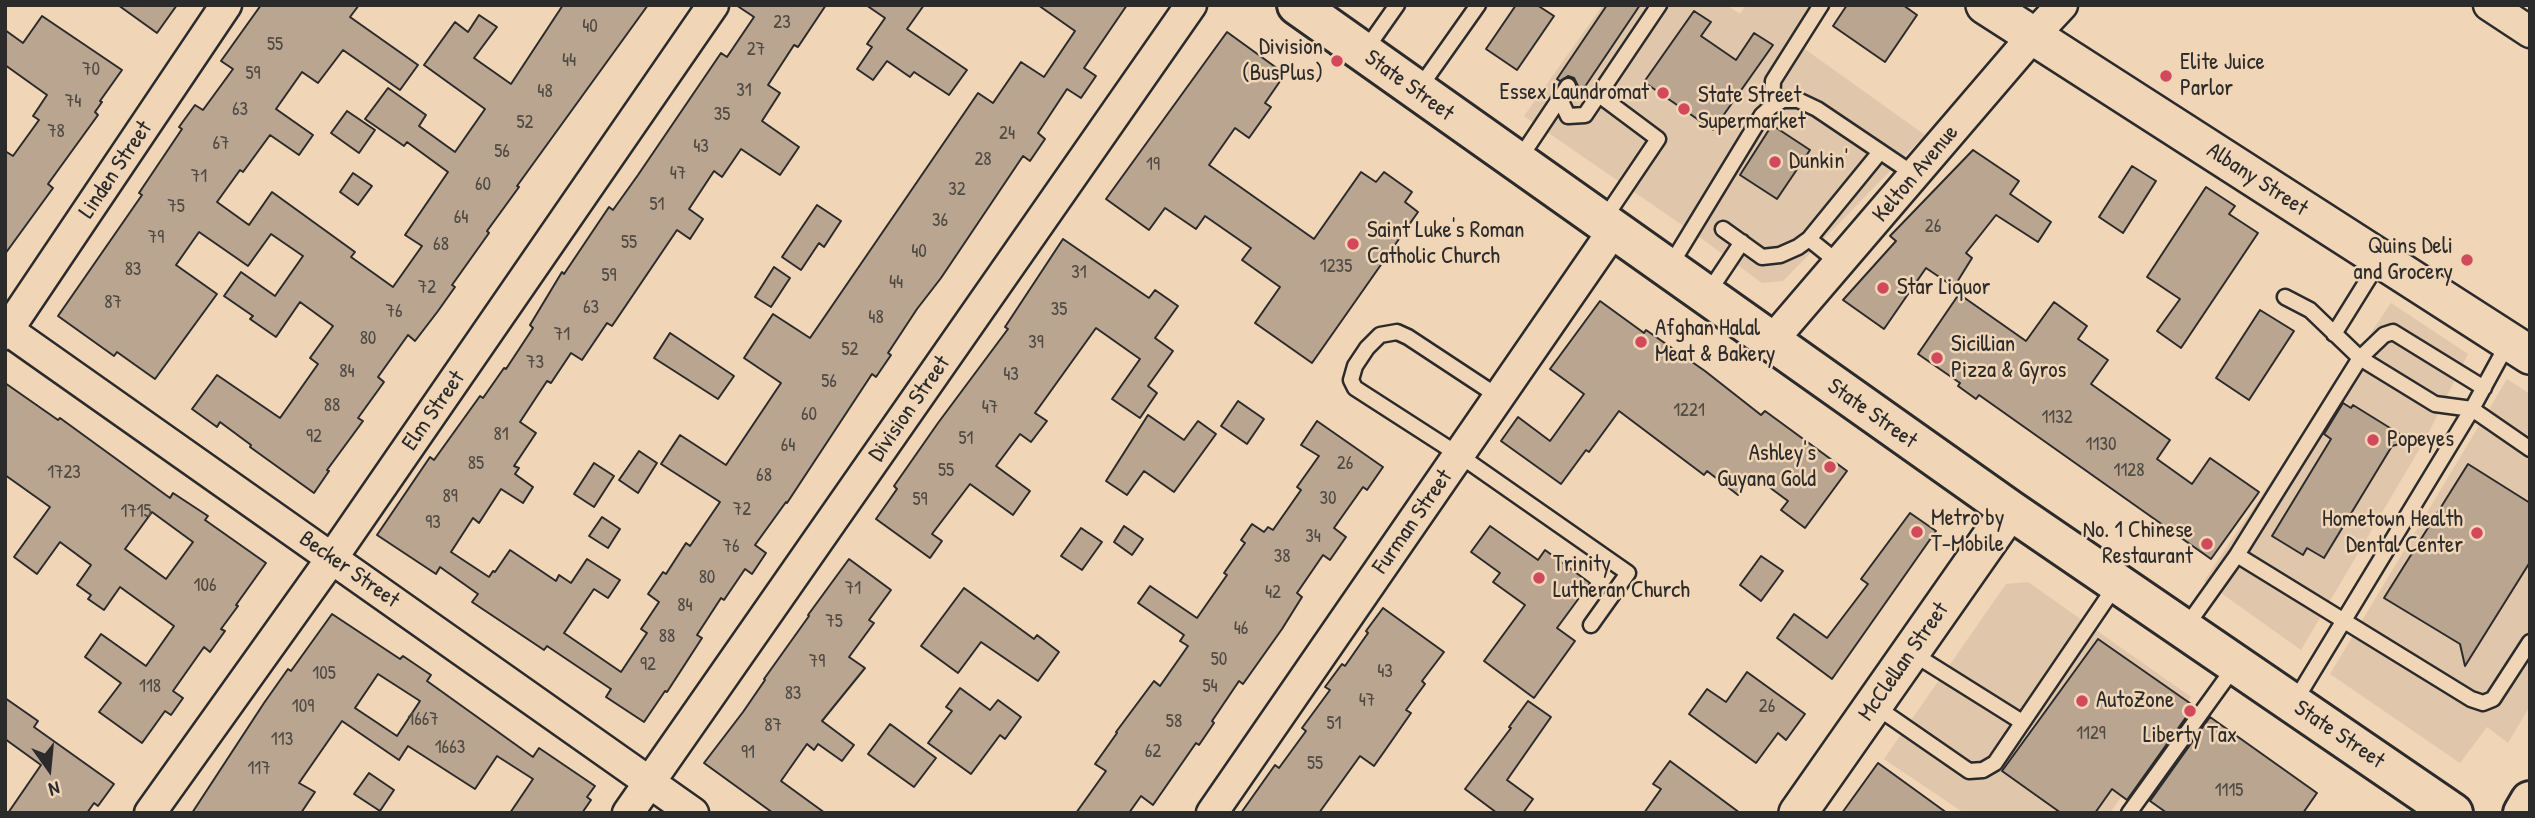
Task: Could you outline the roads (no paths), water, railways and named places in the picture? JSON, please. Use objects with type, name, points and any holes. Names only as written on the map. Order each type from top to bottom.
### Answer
[{"type":"main road","name":"State Street","points":[[1303,7],[1363,53],[1770,343],[2432,803]]},
{"type":"main road","points":[[2523,813],[2530,801]]},
{"type":"street","name":"Linden Street","points":[[6,331],[226,5]]},
{"type":"street","name":"Elm Street","points":[[150,813],[332,558],[713,5]]},
{"type":"street","name":"Division Street","points":[[628,813],[1191,5]]},
{"type":"street","name":"Albany Street","points":[[1985,5],[2519,348]]},
{"type":"street","name":"Kelton Avenue","points":[[1770,343],[2062,5]]},
{"type":"street","points":[[2489,5],[2530,32]]},
{"type":"street","name":"Furman Street","points":[[1212,813],[1499,397],[1607,227]]},
{"type":"street","name":"Becker Street","points":[[6,331],[693,813]]},
{"type":"street","name":"McClellan Street","points":[[1798,813],[2010,510]]},
{"type":"lane","points":[[1363,53],[1397,5]]},
{"type":"lane","points":[[1417,91],[1478,5]]},
{"type":"lane","points":[[1560,99],[1568,116],[1585,115],[1659,5]]},
{"type":"lane","points":[[1772,106],[1773,81],[1821,5]]},
{"type":"lane","points":[[1517,163],[1569,86]]},
{"type":"lane","points":[[1599,94],[1658,139],[1607,227]]},
{"type":"lane","points":[[1667,270],[1762,116],[1783,100],[1798,100],[1817,109],[1915,175]]},
{"type":"lane","points":[[1723,229],[1762,257],[1780,256],[1809,239],[1880,152]]},
{"type":"lane","points":[[1809,239],[1840,264]]},
{"type":"lane","points":[[1706,297],[1742,242]]},
{"type":"lane","points":[[2334,334],[2381,259]]},
{"type":"lane","points":[[2285,297],[2310,310],[2360,358],[2435,404],[2472,409],[2530,449]]},
{"type":"lane","points":[[1499,397],[1397,332],[1380,335],[1355,366],[1351,380],[1355,388],[1459,455],[1628,573],[1591,625]]},
{"type":"lane","points":[[2184,629],[2237,555],[2360,358],[2384,335],[2393,332],[2484,388]]},
{"type":"lane","points":[[2293,704],[2484,388],[2519,348]]},
{"type":"lane","points":[[2237,555],[2471,699],[2483,703],[2493,699],[2530,642]]},
{"type":"lane","points":[[1874,705],[1969,771],[1983,770],[1995,763],[2116,583]]},
{"type":"lane","points":[[1910,652],[2022,722]]},
{"type":"lane","points":[[2129,813],[2236,665]]},
{"type":"place","name":"Division (BusPlus)","points":[[1337,61]]},
{"type":"place","name":"Elite Juice Parlor","points":[[2166,76]]},
{"type":"place","name":"Essex Laundromat","points":[[1663,93]]},
{"type":"place","name":"State Street Supermarket","points":[[1684,109]]},
{"type":"place","name":"Dunkin'","points":[[1775,162]]},
{"type":"place","name":"Saint Luke's Roman Catholic Church","points":[[1353,244]]},
{"type":"place","name":"Quins Deli and Grocery","points":[[2467,260]]},
{"type":"place","name":"Star Liquor","points":[[1883,288]]},
{"type":"place","name":"Afghan Halal Meat & Bakery","points":[[1641,342]]},
{"type":"place","name":"Sicillian Pizza & Gyros","points":[[1937,358]]},
{"type":"place","name":"Popeyes","points":[[2373,440]]},
{"type":"place","name":"Ashley's Guyana Gold","points":[[1830,467]]},
{"type":"place","name":"Metro by T-Mobile","points":[[1917,532]]},
{"type":"place","name":"Hometown Health Dental Center","points":[[2477,533]]},
{"type":"place","name":"No. 1 Chinese Restaurant","points":[[2207,544]]},
{"type":"place","name":"Trinity Lutheran Church","points":[[1539,578]]},
{"type":"place","name":"AutoZone","points":[[2082,701]]},
{"type":"place","name":"Liberty Tax","points":[[2190,711]]}]
